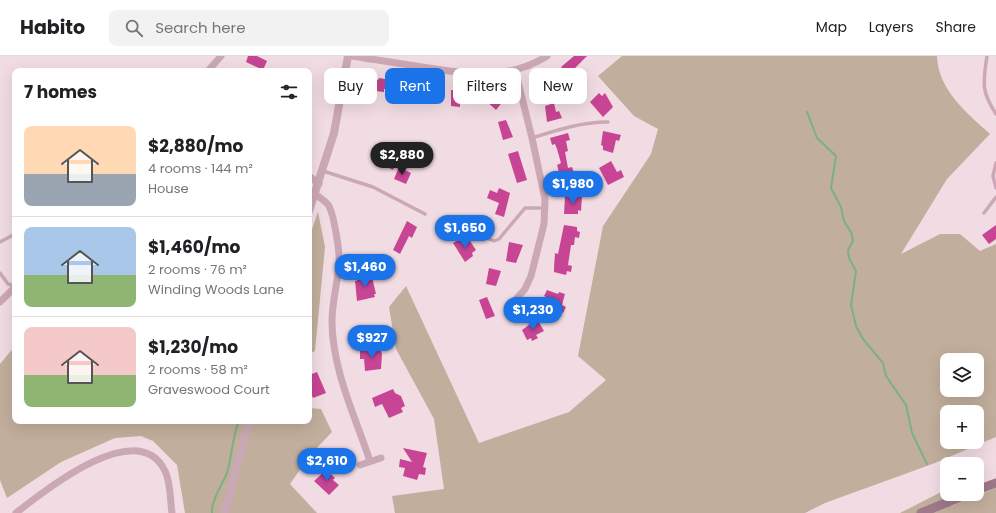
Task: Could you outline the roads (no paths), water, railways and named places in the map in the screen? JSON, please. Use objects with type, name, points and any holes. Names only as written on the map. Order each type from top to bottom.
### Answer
[{"type":"main road","points":[[984,487],[996,483]]},
{"type":"main road","points":[[921,513],[951,501]]},
{"type":"street","points":[[211,68],[221,56]]},
{"type":"street","points":[[312,202],[334,133],[348,56]]},
{"type":"street","points":[[352,56],[453,72]]},
{"type":"street","points":[[520,68],[546,56]]},
{"type":"street","points":[[516,298],[525,289],[531,276],[539,248],[545,208],[544,192],[521,94]]},
{"type":"street","points":[[312,178],[319,184]]},
{"type":"street","points":[[315,194],[326,203],[332,213],[339,262],[332,305],[335,356],[339,373],[370,462]]},
{"type":"street","points":[[0,302],[12,290]]},
{"type":"street","points":[[225,513],[248,424]]},
{"type":"street","points":[[16,513],[52,484],[77,470],[115,453],[139,450],[154,458],[165,470],[168,478],[172,513]]},
{"type":"street","points":[[360,465],[381,458]]},
{"type":"lane","points":[[987,56],[984,86],[986,99],[996,114]]},
{"type":"lane","points":[[532,138],[591,122],[608,122]]},
{"type":"lane","points":[[996,163],[992,176],[996,188]]},
{"type":"lane","points":[[323,171],[373,188],[425,214]]},
{"type":"lane","points":[[544,192],[600,187]]},
{"type":"lane","points":[[984,213],[996,197]]},
{"type":"lane","points":[[451,233],[459,227],[494,240],[499,239],[525,208],[545,208]]},
{"type":"lane","points":[[0,242],[12,236]]},
{"type":"lane","points":[[0,273],[8,284],[12,286]]},
{"type":"waterway","points":[[807,112],[817,138],[836,156],[831,188],[841,207],[844,221],[851,232],[853,241],[848,250],[849,258],[856,271],[851,305],[856,326],[863,339],[883,363],[886,376],[906,405],[912,433],[927,464]]},
{"type":"waterway","points":[[212,513],[213,503],[227,473],[238,424]]}]
